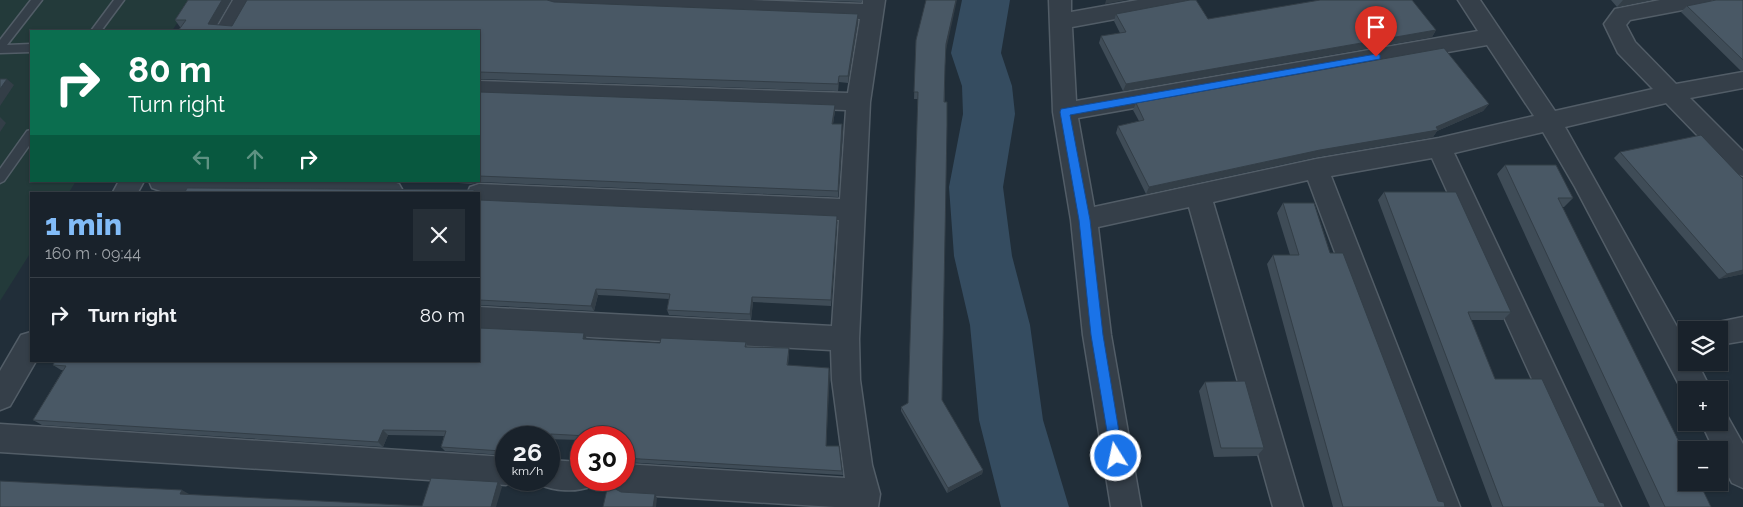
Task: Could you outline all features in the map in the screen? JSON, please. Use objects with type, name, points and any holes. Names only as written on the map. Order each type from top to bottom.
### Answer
[{"type":"street","points":[[227,30],[244,0]]},
{"type":"street","points":[[557,0],[873,6],[858,102],[845,339],[846,380],[857,465],[864,501],[635,480]]},
{"type":"street","points":[[1126,507],[1097,335],[1084,220],[1065,112],[1061,11],[1180,0]]},
{"type":"street","points":[[1469,0],[1550,122],[1678,341]]},
{"type":"street","points":[[1701,0],[1623,14],[1615,24],[1626,46],[1743,166]]},
{"type":"street","points":[[1065,112],[1493,36]]},
{"type":"street","points":[[1084,220],[1316,169],[1439,147],[1671,93],[1743,80]]},
{"type":"street","points":[[480,89],[858,102]]},
{"type":"street","points":[[1439,147],[1606,507]]},
{"type":"street","points":[[1316,169],[1445,507]]},
{"type":"street","points":[[183,182],[416,192]]},
{"type":"street","points":[[480,194],[853,210]]},
{"type":"street","points":[[1198,195],[1288,507]]},
{"type":"street","points":[[480,319],[845,339]]},
{"type":"street","points":[[1728,332],[1743,329]]},
{"type":"street","points":[[0,397],[30,346]]},
{"type":"street","points":[[1720,431],[1743,473]]},
{"type":"street","points":[[0,438],[495,470]]},
{"type":"lane","points":[[0,48],[37,0]]},
{"type":"lane","points":[[97,30],[119,0]]},
{"type":"lane","points":[[0,48],[30,48]]},
{"type":"lane","points":[[0,178],[30,135]]},
{"type":"green space","points":[[0,0],[192,0],[173,30],[30,30],[30,182],[75,182],[69,192],[30,192],[30,254],[0,301]]},
{"type":"building","points":[[188,0],[222,0],[208,24],[232,26],[247,0],[547,0],[554,2],[858,14],[848,76],[839,76],[838,84],[480,72],[480,30],[179,30],[186,20],[175,20]]},
{"type":"building","points":[[926,0],[956,0],[946,44],[945,66],[944,102],[947,102],[947,126],[942,400],[983,470],[948,488],[901,407],[908,403],[918,92],[914,92],[916,40]]},
{"type":"building","points":[[1196,0],[1208,19],[1320,0],[1412,0],[1436,30],[1126,84],[1101,36],[1126,32],[1116,14]]},
{"type":"building","points":[[1716,0],[1743,0],[1743,60],[1687,6]]},
{"type":"building","points":[[1444,48],[1489,104],[1436,127],[1438,130],[1320,150],[1149,187],[1118,126],[1144,120],[1136,103]]},
{"type":"building","points":[[0,79],[7,79],[0,89]]},
{"type":"building","points":[[480,92],[835,105],[832,124],[842,124],[838,191],[480,176]]},
{"type":"building","points":[[1701,135],[1743,179],[1743,270],[1727,274],[1620,152]]},
{"type":"building","points":[[1505,165],[1556,165],[1573,198],[1558,198],[1679,441],[1678,491],[1703,491],[1711,507],[1665,507]]},
{"type":"building","points":[[187,188],[474,190],[474,192],[185,192]]},
{"type":"building","points":[[1384,192],[1456,192],[1511,312],[1468,312],[1495,379],[1542,379],[1599,502],[1604,503],[1605,507],[1503,507]]},
{"type":"building","points":[[480,200],[837,216],[831,300],[752,297],[750,314],[667,310],[670,294],[596,289],[591,306],[480,300]]},
{"type":"building","points":[[1283,203],[1314,203],[1330,253],[1343,253],[1438,501],[1444,502],[1445,507],[1343,507],[1273,255],[1299,255]]},
{"type":"building","points":[[480,328],[584,333],[583,339],[660,343],[661,338],[746,342],[745,347],[789,348],[787,365],[829,368],[826,446],[839,446],[842,471],[635,459],[635,426],[570,426],[570,435],[560,434],[560,426],[495,426],[495,451],[441,447],[446,431],[383,430],[378,442],[33,420],[66,366],[53,365],[54,362],[480,362]]},
{"type":"building","points":[[1245,381],[1264,448],[1221,448],[1205,382]]},
{"type":"building","points":[[431,478],[495,482],[495,491],[491,507],[0,507],[0,481],[182,490],[180,494],[422,506]]},
{"type":"building","points":[[607,491],[655,494],[653,507],[603,507]]},
{"type":"waterway","points":[[986,0],[976,53],[987,86],[989,114],[976,187],[983,256],[1000,325],[1011,420],[1035,507]]},
{"type":"route","points":[[1116,456],[1097,335],[1084,220],[1065,112],[1376,57]]}]
